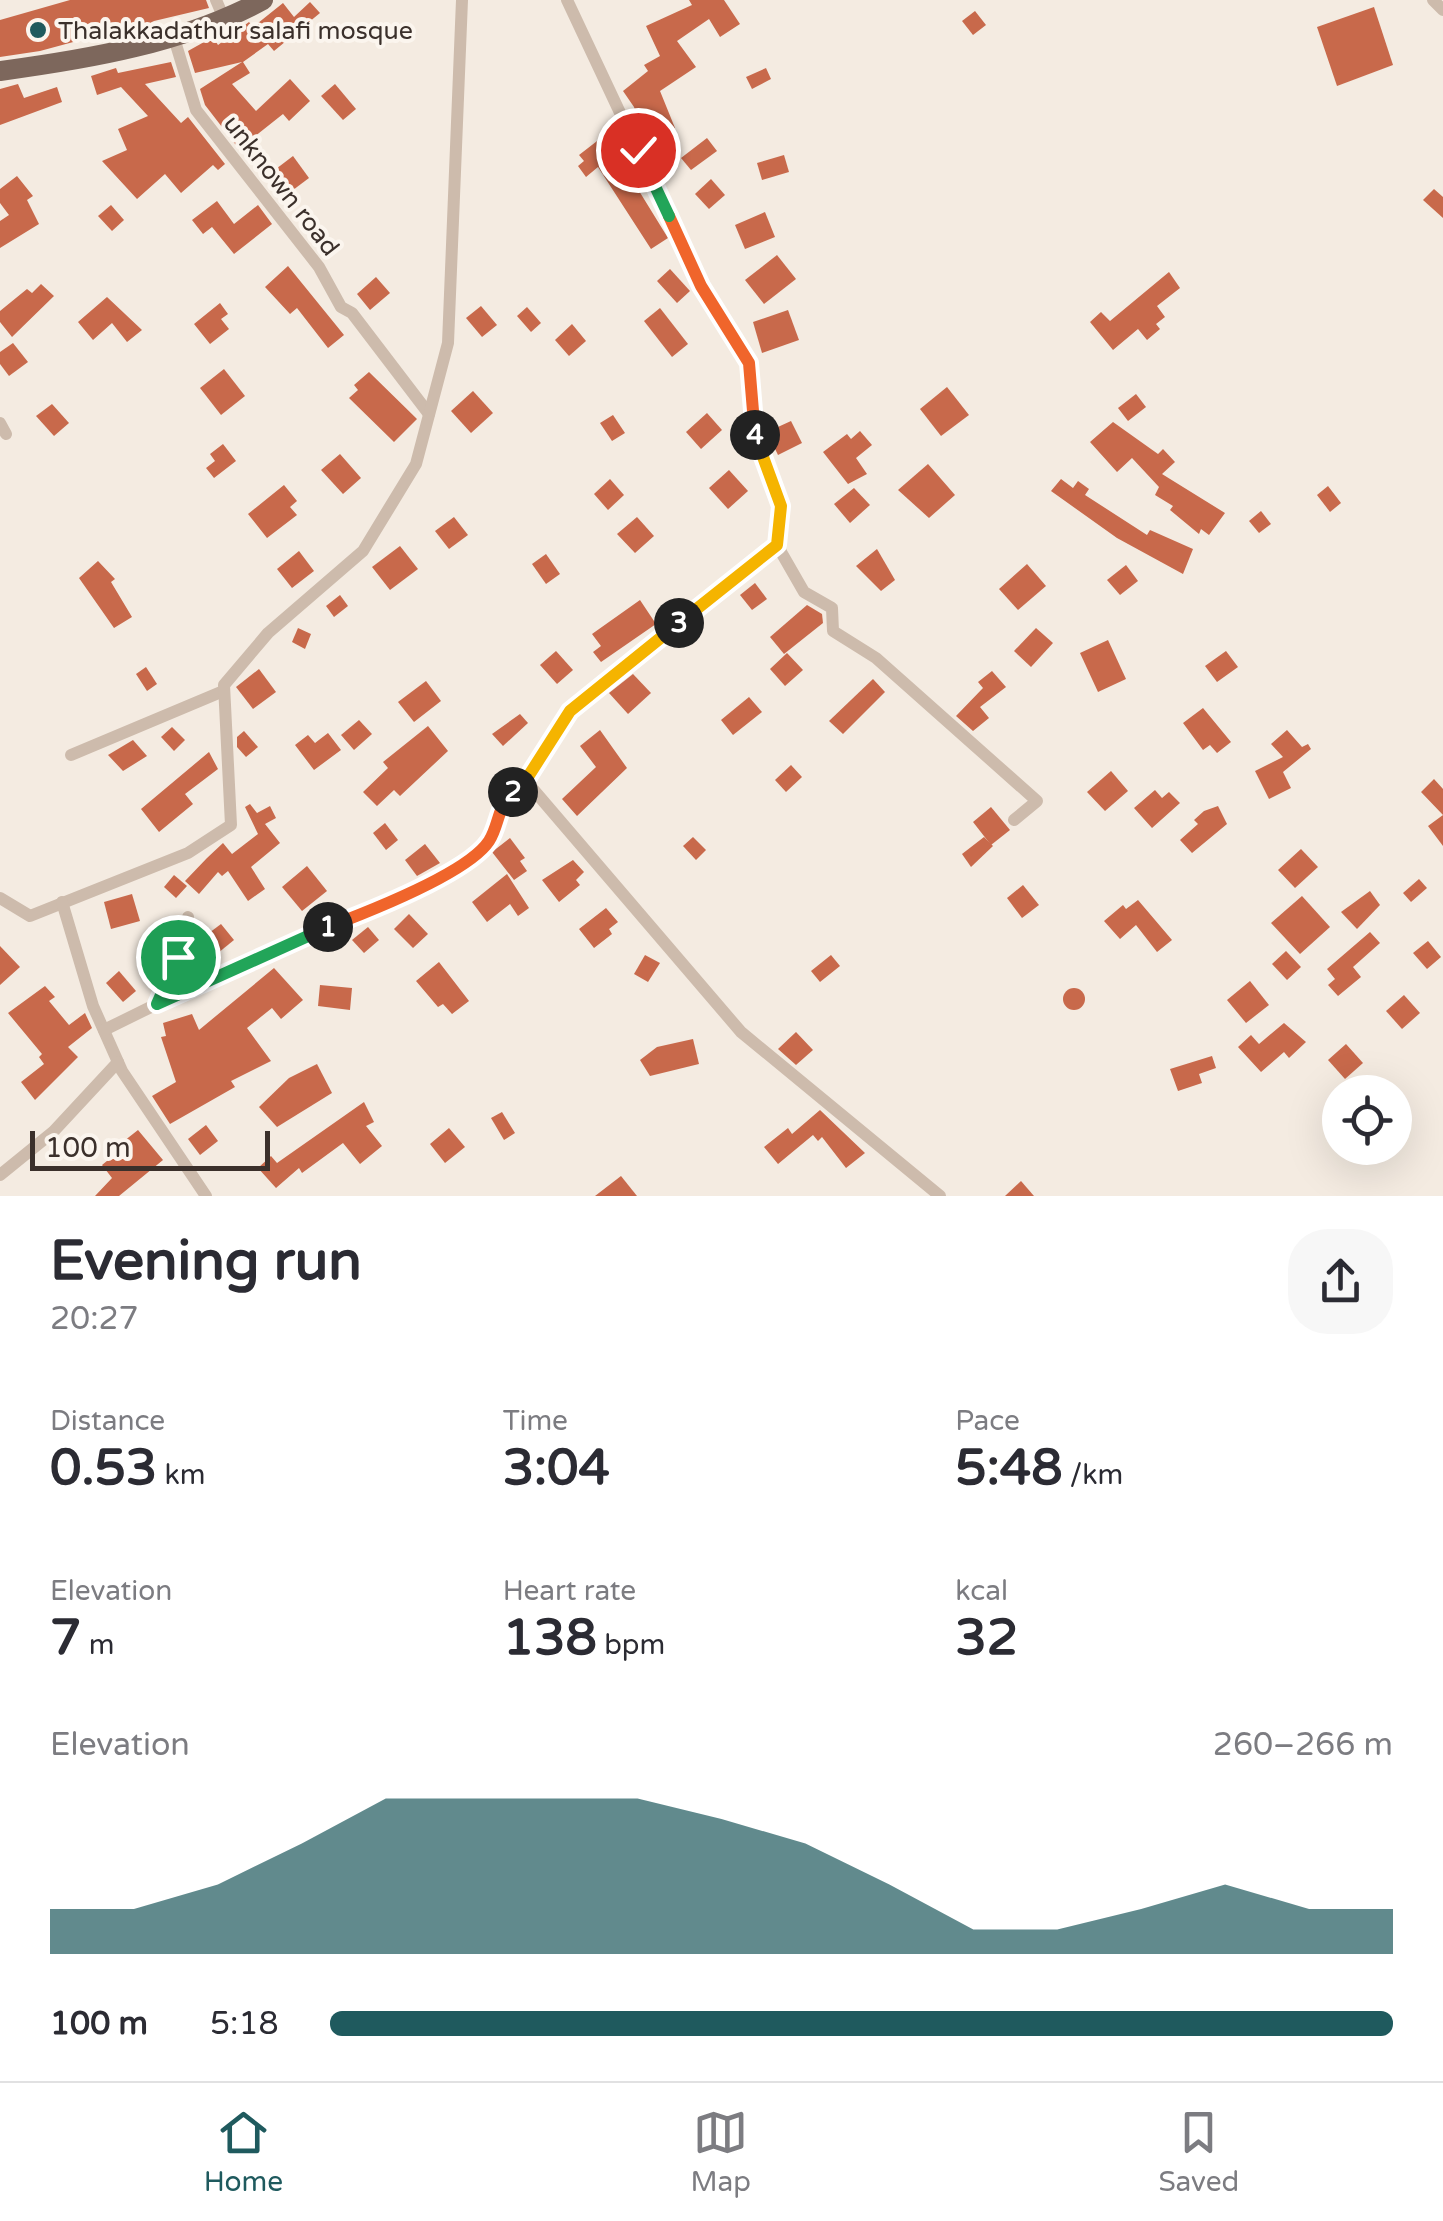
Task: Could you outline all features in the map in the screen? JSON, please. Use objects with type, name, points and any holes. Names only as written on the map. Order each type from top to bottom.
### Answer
[{"type":"main road","points":[[0,72],[174,38],[224,21],[263,0]]},
{"type":"street","points":[[216,0],[224,21]]},
{"type":"street","points":[[71,755],[221,692],[268,632],[363,551],[416,464],[448,343],[462,0]]},
{"type":"street","points":[[567,0],[701,286],[749,363],[754,432],[781,506],[777,545],[804,592],[832,608],[833,631],[876,658],[1037,801],[1014,820]]},
{"type":"street","points":[[1432,0],[1443,10]]},
{"type":"street","name":"unknown road","points":[[174,38],[196,110],[319,266],[340,307],[352,313],[429,414]]},
{"type":"street","points":[[104,1030],[295,940],[386,906],[476,854],[489,841],[506,798],[526,780],[570,711],[777,545]]},
{"type":"street","points":[[0,898],[30,916],[188,853],[230,825],[221,692]]},
{"type":"street","points":[[526,780],[740,1032],[940,1196]]},
{"type":"street","points":[[62,902],[118,1062],[206,1196]]},
{"type":"street","points":[[157,1004],[178,957],[188,918]]},
{"type":"street","points":[[0,1175],[53,1132],[118,1062]]},
{"type":"building","points":[[70,0],[206,0],[209,8],[154,21],[127,34],[125,28],[40,51],[0,57],[0,20]]},
{"type":"building","points":[[689,0],[724,0],[740,24],[720,37],[709,19],[677,41],[696,67],[660,91],[675,128],[644,140],[634,107],[623,91],[648,71],[644,65],[660,56],[646,26],[692,5]]},
{"type":"building","points":[[310,2],[320,13],[274,51],[268,44],[243,62],[250,73],[232,84],[256,111],[290,79],[310,101],[289,121],[283,114],[239,149],[205,105],[200,89],[242,62],[195,73],[188,51],[213,37],[218,45],[249,22],[253,27],[283,3],[294,17]]},
{"type":"building","points":[[1374,7],[1393,65],[1337,86],[1317,27]]},
{"type":"building","points":[[975,11],[986,25],[973,35],[962,21]]},
{"type":"building","points":[[171,62],[176,77],[145,84],[181,123],[188,117],[225,164],[218,170],[213,165],[181,193],[165,174],[137,199],[102,161],[127,150],[118,129],[148,116],[121,87],[97,95],[91,76],[116,68],[118,73]]},
{"type":"building","points":[[766,68],[771,79],[752,89],[746,77]]},
{"type":"building","points":[[18,84],[24,98],[57,87],[62,102],[0,125],[0,89]]},
{"type":"building","points":[[335,84],[356,109],[343,120],[321,96]]},
{"type":"building","points":[[601,138],[617,159],[624,154],[640,179],[636,186],[668,238],[651,249],[598,167],[586,177],[578,166],[584,161],[579,155]]},
{"type":"building","points":[[707,138],[717,151],[691,170],[681,158]]},
{"type":"building","points":[[784,155],[789,172],[762,180],[757,163]]},
{"type":"building","points":[[293,156],[309,178],[285,196],[268,175]]},
{"type":"building","points":[[17,176],[33,196],[27,200],[39,224],[0,248],[0,221],[9,215],[0,203],[0,189]]},
{"type":"building","points":[[711,179],[725,195],[709,209],[695,194]]},
{"type":"building","points":[[1434,189],[1443,197],[1443,218],[1423,200]]},
{"type":"building","points":[[217,201],[234,224],[258,205],[272,224],[234,254],[212,227],[203,234],[192,220]]},
{"type":"building","points":[[111,205],[124,220],[112,231],[98,216]]},
{"type":"building","points":[[765,212],[775,237],[745,249],[735,225]]},
{"type":"building","points":[[777,255],[796,279],[764,304],[745,280]]},
{"type":"building","points":[[288,266],[344,335],[328,348],[297,308],[290,314],[265,287]]},
{"type":"building","points":[[670,269],[690,291],[677,303],[657,281]]},
{"type":"building","points":[[1169,272],[1180,288],[1157,306],[1165,317],[1156,324],[1160,329],[1147,340],[1138,329],[1113,350],[1090,322],[1101,312],[1110,321]]},
{"type":"building","points":[[376,277],[390,293],[370,310],[357,294]]},
{"type":"building","points":[[41,284],[54,296],[12,337],[0,322],[0,311],[27,289],[32,293]]},
{"type":"building","points":[[107,297],[142,330],[127,342],[112,323],[93,340],[78,322]]},
{"type":"building","points":[[220,303],[228,314],[221,319],[229,329],[210,344],[194,324]]},
{"type":"building","points":[[481,306],[497,325],[482,337],[466,318]]},
{"type":"building","points":[[527,307],[541,323],[531,332],[517,316]]},
{"type":"building","points":[[660,308],[688,344],[672,357],[644,321]]},
{"type":"building","points":[[788,310],[799,340],[762,353],[753,322]]},
{"type":"building","points":[[572,324],[586,341],[569,356],[555,340]]},
{"type":"building","points":[[13,343],[28,362],[9,376],[0,364],[0,352]]},
{"type":"building","points":[[224,369],[245,396],[221,415],[200,388]]},
{"type":"building","points":[[369,372],[417,419],[394,442],[349,398],[358,390],[354,385]]},
{"type":"building","points":[[947,387],[969,415],[941,436],[920,409]]},
{"type":"building","points":[[473,391],[493,413],[471,433],[451,411]]},
{"type":"building","points":[[1136,394],[1146,407],[1128,421],[1118,408]]},
{"type":"building","points":[[52,404],[69,423],[54,436],[36,416]]},
{"type":"building","points":[[707,413],[722,430],[701,449],[686,432]]},
{"type":"building","points":[[613,415],[625,433],[612,441],[600,423]]},
{"type":"building","points":[[791,421],[802,443],[778,455],[767,432]]},
{"type":"building","points":[[1113,422],[1158,454],[1163,449],[1175,462],[1162,474],[1225,513],[1209,535],[1201,529],[1199,534],[1170,510],[1173,506],[1155,495],[1159,487],[1132,458],[1117,472],[1090,442]]},
{"type":"building","points":[[860,431],[872,445],[856,458],[867,474],[848,484],[823,452],[847,434],[851,439]]},
{"type":"building","points":[[223,444],[236,461],[214,478],[206,468],[215,461],[210,454]]},
{"type":"building","points":[[340,454],[361,478],[343,494],[321,470]]},
{"type":"building","points":[[928,464],[955,495],[929,518],[898,490]]},
{"type":"building","points":[[729,470],[748,491],[728,509],[709,488]]},
{"type":"building","points":[[610,479],[624,495],[608,510],[594,494]]},
{"type":"building","points":[[1061,479],[1073,488],[1078,481],[1089,489],[1085,495],[1147,535],[1150,530],[1193,549],[1183,574],[1117,538],[1051,491]]},
{"type":"building","points":[[284,485],[297,501],[290,507],[297,515],[267,538],[248,514]]},
{"type":"building","points":[[1328,486],[1341,503],[1330,512],[1317,495]]},
{"type":"building","points":[[854,488],[870,505],[850,523],[834,504]]},
{"type":"building","points":[[1261,511],[1271,524],[1259,533],[1249,521]]},
{"type":"building","points":[[454,517],[468,535],[449,549],[435,531]]},
{"type":"building","points":[[637,517],[654,536],[635,553],[617,534]]},
{"type":"building","points":[[400,546],[418,569],[390,590],[372,567]]},
{"type":"building","points":[[877,549],[895,580],[881,591],[856,566]]},
{"type":"building","points":[[299,551],[314,571],[292,588],[277,569]]},
{"type":"building","points":[[546,554],[560,574],[546,584],[532,564]]},
{"type":"building","points":[[98,561],[115,579],[111,582],[132,617],[114,628],[79,578]]},
{"type":"building","points":[[1027,564],[1046,586],[1018,610],[999,589]]},
{"type":"building","points":[[1126,565],[1138,581],[1120,595],[1107,580]]},
{"type":"building","points":[[755,583],[767,599],[752,610],[740,595]]},
{"type":"building","points":[[340,595],[348,606],[334,617],[326,606]]},
{"type":"building","points":[[640,600],[656,624],[601,662],[593,652],[601,646],[592,634]]},
{"type":"building","points":[[807,605],[822,614],[823,623],[784,654],[770,637]]},
{"type":"building","points":[[298,628],[311,634],[305,649],[292,642]]},
{"type":"building","points":[[1036,628],[1053,643],[1031,667],[1014,651]]},
{"type":"building","points":[[1108,640],[1126,679],[1098,692],[1080,653]]},
{"type":"building","points":[[556,651],[573,670],[557,684],[540,665]]},
{"type":"building","points":[[1226,651],[1238,667],[1217,682],[1205,666]]},
{"type":"building","points":[[787,653],[803,670],[785,686],[770,669]]},
{"type":"building","points":[[146,667],[157,684],[147,691],[136,674]]},
{"type":"building","points":[[259,669],[276,692],[253,709],[236,687]]},
{"type":"building","points":[[992,671],[1006,687],[980,707],[989,718],[973,731],[956,716],[983,688],[978,682]]},
{"type":"building","points":[[633,674],[651,693],[628,714],[609,693]]},
{"type":"building","points":[[873,679],[885,692],[843,734],[829,721]]},
{"type":"building","points":[[426,681],[441,701],[414,722],[398,702]]},
{"type":"building","points":[[749,697],[762,712],[733,735],[721,720]]},
{"type":"building","points":[[1203,708],[1231,742],[1217,753],[1210,745],[1203,750],[1183,723]]},
{"type":"building","points":[[520,714],[528,723],[503,746],[492,734]]},
{"type":"building","points":[[359,720],[372,734],[354,750],[341,735]]},
{"type":"building","points":[[428,726],[448,751],[400,796],[394,790],[377,806],[363,792],[388,768],[383,762]]},
{"type":"building","points":[[172,727],[185,740],[174,751],[161,737]]},
{"type":"building","points":[[600,730],[627,768],[577,816],[562,799],[596,767],[580,746]]},
{"type":"building","points":[[1287,730],[1302,747],[1308,744],[1311,749],[1283,772],[1291,788],[1269,799],[1255,771],[1283,757],[1271,744]]},
{"type":"building","points":[[244,731],[258,747],[246,757],[237,747],[237,737]]},
{"type":"building","points":[[328,733],[341,750],[314,770],[295,745],[308,735],[315,743]]},
{"type":"building","points":[[133,740],[147,756],[123,771],[108,755]]},
{"type":"building","points":[[209,752],[218,769],[185,794],[193,804],[159,832],[141,809]]},
{"type":"building","points":[[791,765],[802,777],[786,792],[775,780]]},
{"type":"building","points":[[1111,771],[1128,791],[1105,811],[1087,792]]},
{"type":"building","points":[[1434,779],[1443,789],[1443,815],[1421,792]]},
{"type":"building","points":[[1155,790],[1162,798],[1169,792],[1180,803],[1152,828],[1134,808]]},
{"type":"building","points":[[250,804],[257,813],[270,806],[276,818],[265,824],[280,843],[251,867],[265,889],[248,901],[228,871],[222,876],[218,872],[199,894],[185,881],[207,858],[223,843],[232,854],[258,834],[245,807]]},
{"type":"building","points":[[1218,806],[1227,824],[1192,853],[1180,840],[1198,824],[1194,820],[1204,811]]},
{"type":"building","points":[[991,807],[1010,830],[991,845],[973,822]]},
{"type":"building","points":[[1443,815],[1443,846],[1428,826]]},
{"type":"building","points":[[385,823],[398,840],[386,850],[373,833]]},
{"type":"building","points":[[693,837],[706,850],[696,860],[683,846]]},
{"type":"building","points":[[984,837],[993,846],[971,867],[962,854]]},
{"type":"building","points":[[510,838],[525,858],[520,861],[527,871],[514,880],[492,852]]},
{"type":"building","points":[[425,844],[440,863],[417,876],[405,860]]},
{"type":"building","points":[[1301,849],[1318,867],[1295,888],[1278,870]]},
{"type":"building","points":[[573,860],[584,872],[576,880],[580,885],[559,902],[542,880]]},
{"type":"building","points":[[307,866],[327,891],[302,911],[282,887]]},
{"type":"building","points":[[507,874],[529,908],[518,916],[510,904],[487,922],[472,902]]},
{"type":"building","points":[[174,875],[187,886],[176,898],[164,887]]},
{"type":"building","points":[[1419,879],[1427,888],[1411,902],[1403,893]]},
{"type":"building","points":[[1023,885],[1039,905],[1022,918],[1007,898]]},
{"type":"building","points":[[1370,891],[1380,905],[1357,929],[1341,912]]},
{"type":"building","points":[[132,894],[140,921],[111,929],[104,902]]},
{"type":"building","points":[[1302,896],[1330,927],[1300,954],[1271,923]]},
{"type":"building","points":[[1138,900],[1172,940],[1157,952],[1136,925],[1120,939],[1104,921],[1123,905],[1126,909]]},
{"type":"building","points":[[606,908],[618,922],[609,929],[612,934],[594,948],[579,929]]},
{"type":"building","points":[[409,914],[428,934],[413,948],[394,929]]},
{"type":"building","points":[[221,924],[234,940],[218,953],[205,936]]},
{"type":"building","points":[[368,927],[379,940],[364,953],[352,940]]},
{"type":"building","points":[[1370,932],[1380,943],[1353,967],[1361,977],[1338,996],[1328,985],[1335,979],[1327,969]]},
{"type":"building","points":[[1428,941],[1441,957],[1427,969],[1413,953]]},
{"type":"building","points":[[0,946],[20,967],[0,985]]},
{"type":"building","points":[[1286,951],[1301,967],[1287,980],[1272,964]]},
{"type":"building","points":[[645,955],[660,963],[648,982],[634,974]]},
{"type":"building","points":[[831,955],[840,966],[820,982],[811,971]]},
{"type":"building","points":[[439,962],[469,1001],[452,1014],[443,1004],[438,1007],[416,981]]},
{"type":"building","points":[[274,968],[303,1000],[281,1019],[272,1008],[247,1028],[271,1061],[231,1081],[235,1087],[170,1124],[152,1096],[176,1082],[161,1037],[166,1036],[163,1023],[192,1014],[199,1030]]},
{"type":"building","points":[[119,971],[136,991],[123,1002],[106,983]]},
{"type":"building","points":[[1250,981],[1269,1005],[1246,1023],[1227,1000]]},
{"type":"building","points":[[320,985],[352,988],[350,1010],[318,1006]]},
{"type":"building","points":[[45,986],[55,997],[49,1001],[69,1025],[85,1013],[92,1028],[68,1047],[78,1057],[35,1100],[21,1082],[44,1064],[39,1057],[42,1054],[8,1013]]},
{"type":"building","points":[[1074,988],[1082,991],[1082,1007],[1074,1010],[1066,1007],[1063,999],[1066,991]]},
{"type":"building","points":[[1404,995],[1420,1013],[1402,1029],[1386,1011]]},
{"type":"building","points":[[1284,1023],[1306,1042],[1289,1058],[1284,1052],[1261,1072],[1238,1047],[1251,1035],[1259,1044]]},
{"type":"building","points":[[796,1032],[813,1050],[796,1065],[778,1049]]},
{"type":"building","points":[[693,1039],[699,1064],[650,1076],[640,1060],[657,1047]]},
{"type":"building","points":[[1346,1044],[1363,1063],[1350,1075],[1341,1075],[1328,1060]]},
{"type":"building","points":[[1212,1056],[1216,1068],[1199,1074],[1202,1083],[1178,1091],[1170,1069]]},
{"type":"building","points":[[317,1064],[332,1093],[277,1127],[259,1107],[289,1078]]},
{"type":"building","points":[[364,1102],[374,1122],[366,1126],[382,1146],[360,1164],[343,1143],[302,1173],[299,1168],[276,1188],[258,1168],[271,1156],[277,1163]]},
{"type":"building","points":[[820,1110],[865,1153],[846,1168],[822,1137],[818,1141],[813,1135],[778,1164],[764,1147],[788,1128],[792,1134]]},
{"type":"building","points":[[502,1112],[515,1133],[504,1140],[491,1118]]},
{"type":"building","points":[[206,1125],[218,1141],[200,1155],[188,1139]]},
{"type":"building","points":[[449,1128],[465,1147],[445,1163],[430,1144]]},
{"type":"building","points":[[138,1130],[163,1160],[119,1196],[95,1196],[112,1178],[102,1165],[113,1156],[110,1152]]},
{"type":"building","points":[[621,1176],[637,1196],[595,1196]]},
{"type":"building","points":[[1021,1181],[1034,1196],[1005,1196]]},
{"type":"place","name":"Thalakkadathur salafi mosque","points":[[38,30]]},
{"type":"route","points":[[178,957],[157,1004],[295,940],[386,906],[476,854],[489,841],[506,798],[526,780],[570,711],[777,545],[781,506],[754,432],[749,363],[701,286],[638,150]]}]
